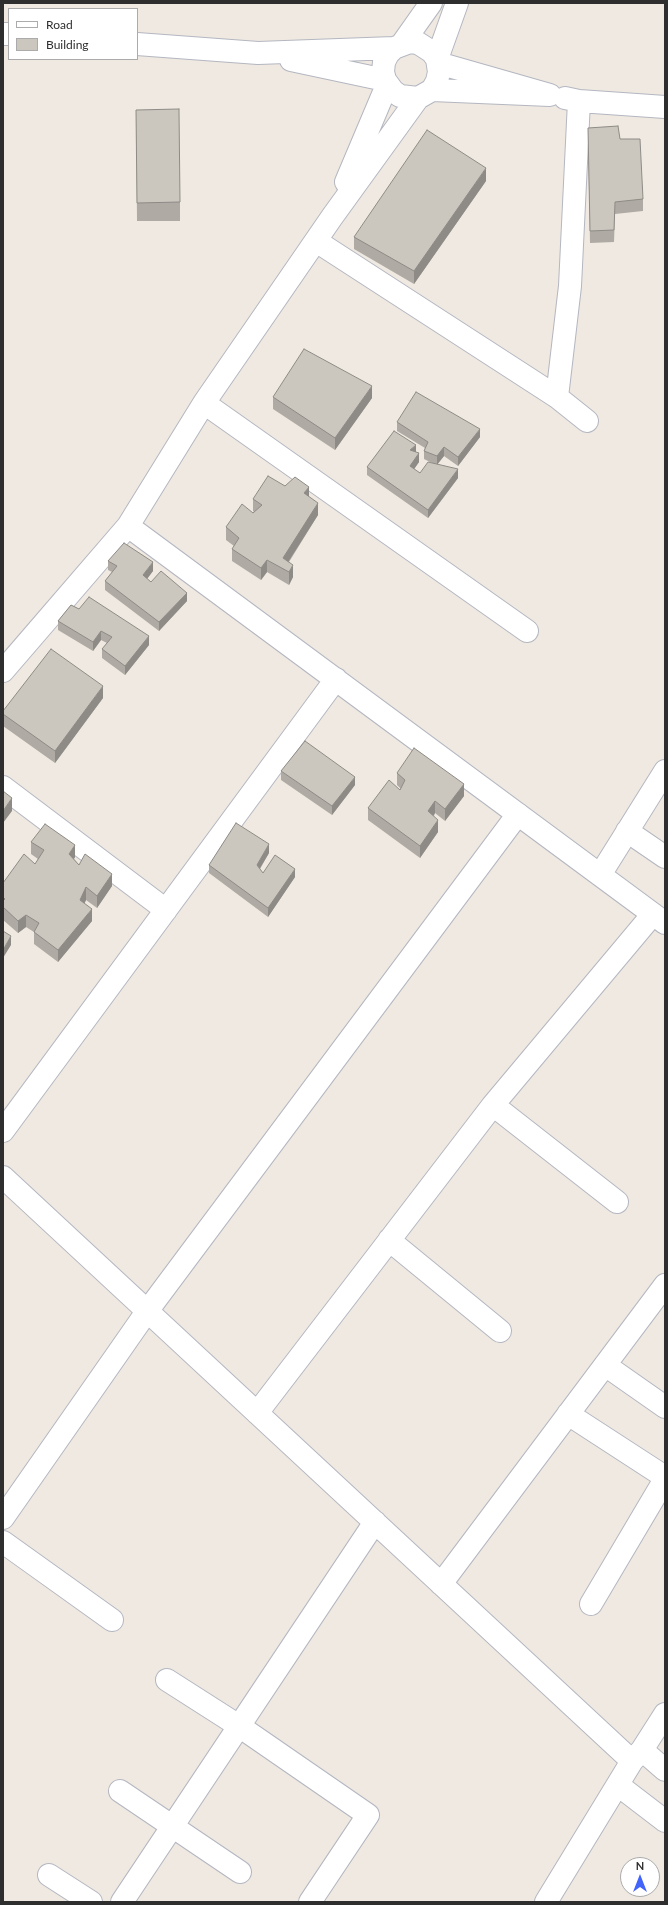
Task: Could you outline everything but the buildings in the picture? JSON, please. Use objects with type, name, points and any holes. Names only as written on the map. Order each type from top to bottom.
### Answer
[{"type":"street","points":[[431,3],[398,46],[388,54],[384,62],[383,72],[386,82],[393,92],[400,96],[425,94],[550,95]]},
{"type":"street","points":[[437,61],[457,3]]},
{"type":"street","points":[[3,671],[128,526],[204,403],[332,217],[425,94],[437,81],[439,72],[437,61],[432,52],[418,43],[410,42],[398,46],[258,53],[138,44]]},
{"type":"street","points":[[258,53],[386,82]]},
{"type":"street","points":[[437,61],[550,95],[578,101],[665,107]]},
{"type":"street","points":[[332,217],[386,82]]},
{"type":"street","points":[[557,397],[570,286],[578,101]]},
{"type":"street","points":[[316,242],[557,397],[588,422]]},
{"type":"street","points":[[204,403],[528,631]]},
{"type":"street","points":[[128,526],[659,918],[493,1105],[257,1413]]},
{"type":"street","points":[[3,1130],[336,679]]},
{"type":"street","points":[[600,875],[665,771]]},
{"type":"street","points":[[3,786],[166,910]]},
{"type":"street","points":[[3,1518],[148,1310],[518,814]]},
{"type":"street","points":[[627,831],[665,857]]},
{"type":"street","points":[[493,1105],[617,1202]]},
{"type":"street","points":[[3,1177],[442,1584],[637,1755],[665,1770]]},
{"type":"street","points":[[390,1240],[500,1331]]},
{"type":"street","points":[[442,1584],[665,1285]]},
{"type":"street","points":[[605,1365],[665,1407]]},
{"type":"street","points":[[568,1414],[665,1478],[591,1604]]},
{"type":"street","points":[[122,1902],[375,1522]]},
{"type":"street","points":[[3,1542],[112,1620]]},
{"type":"street","points":[[167,1680],[239,1726],[368,1815],[310,1902]]},
{"type":"street","points":[[546,1902],[618,1785],[665,1714]]},
{"type":"street","points":[[618,1785],[665,1821]]},
{"type":"street","points":[[120,1791],[240,1872]]},
{"type":"street","points":[[49,1875],[91,1902]]}]
